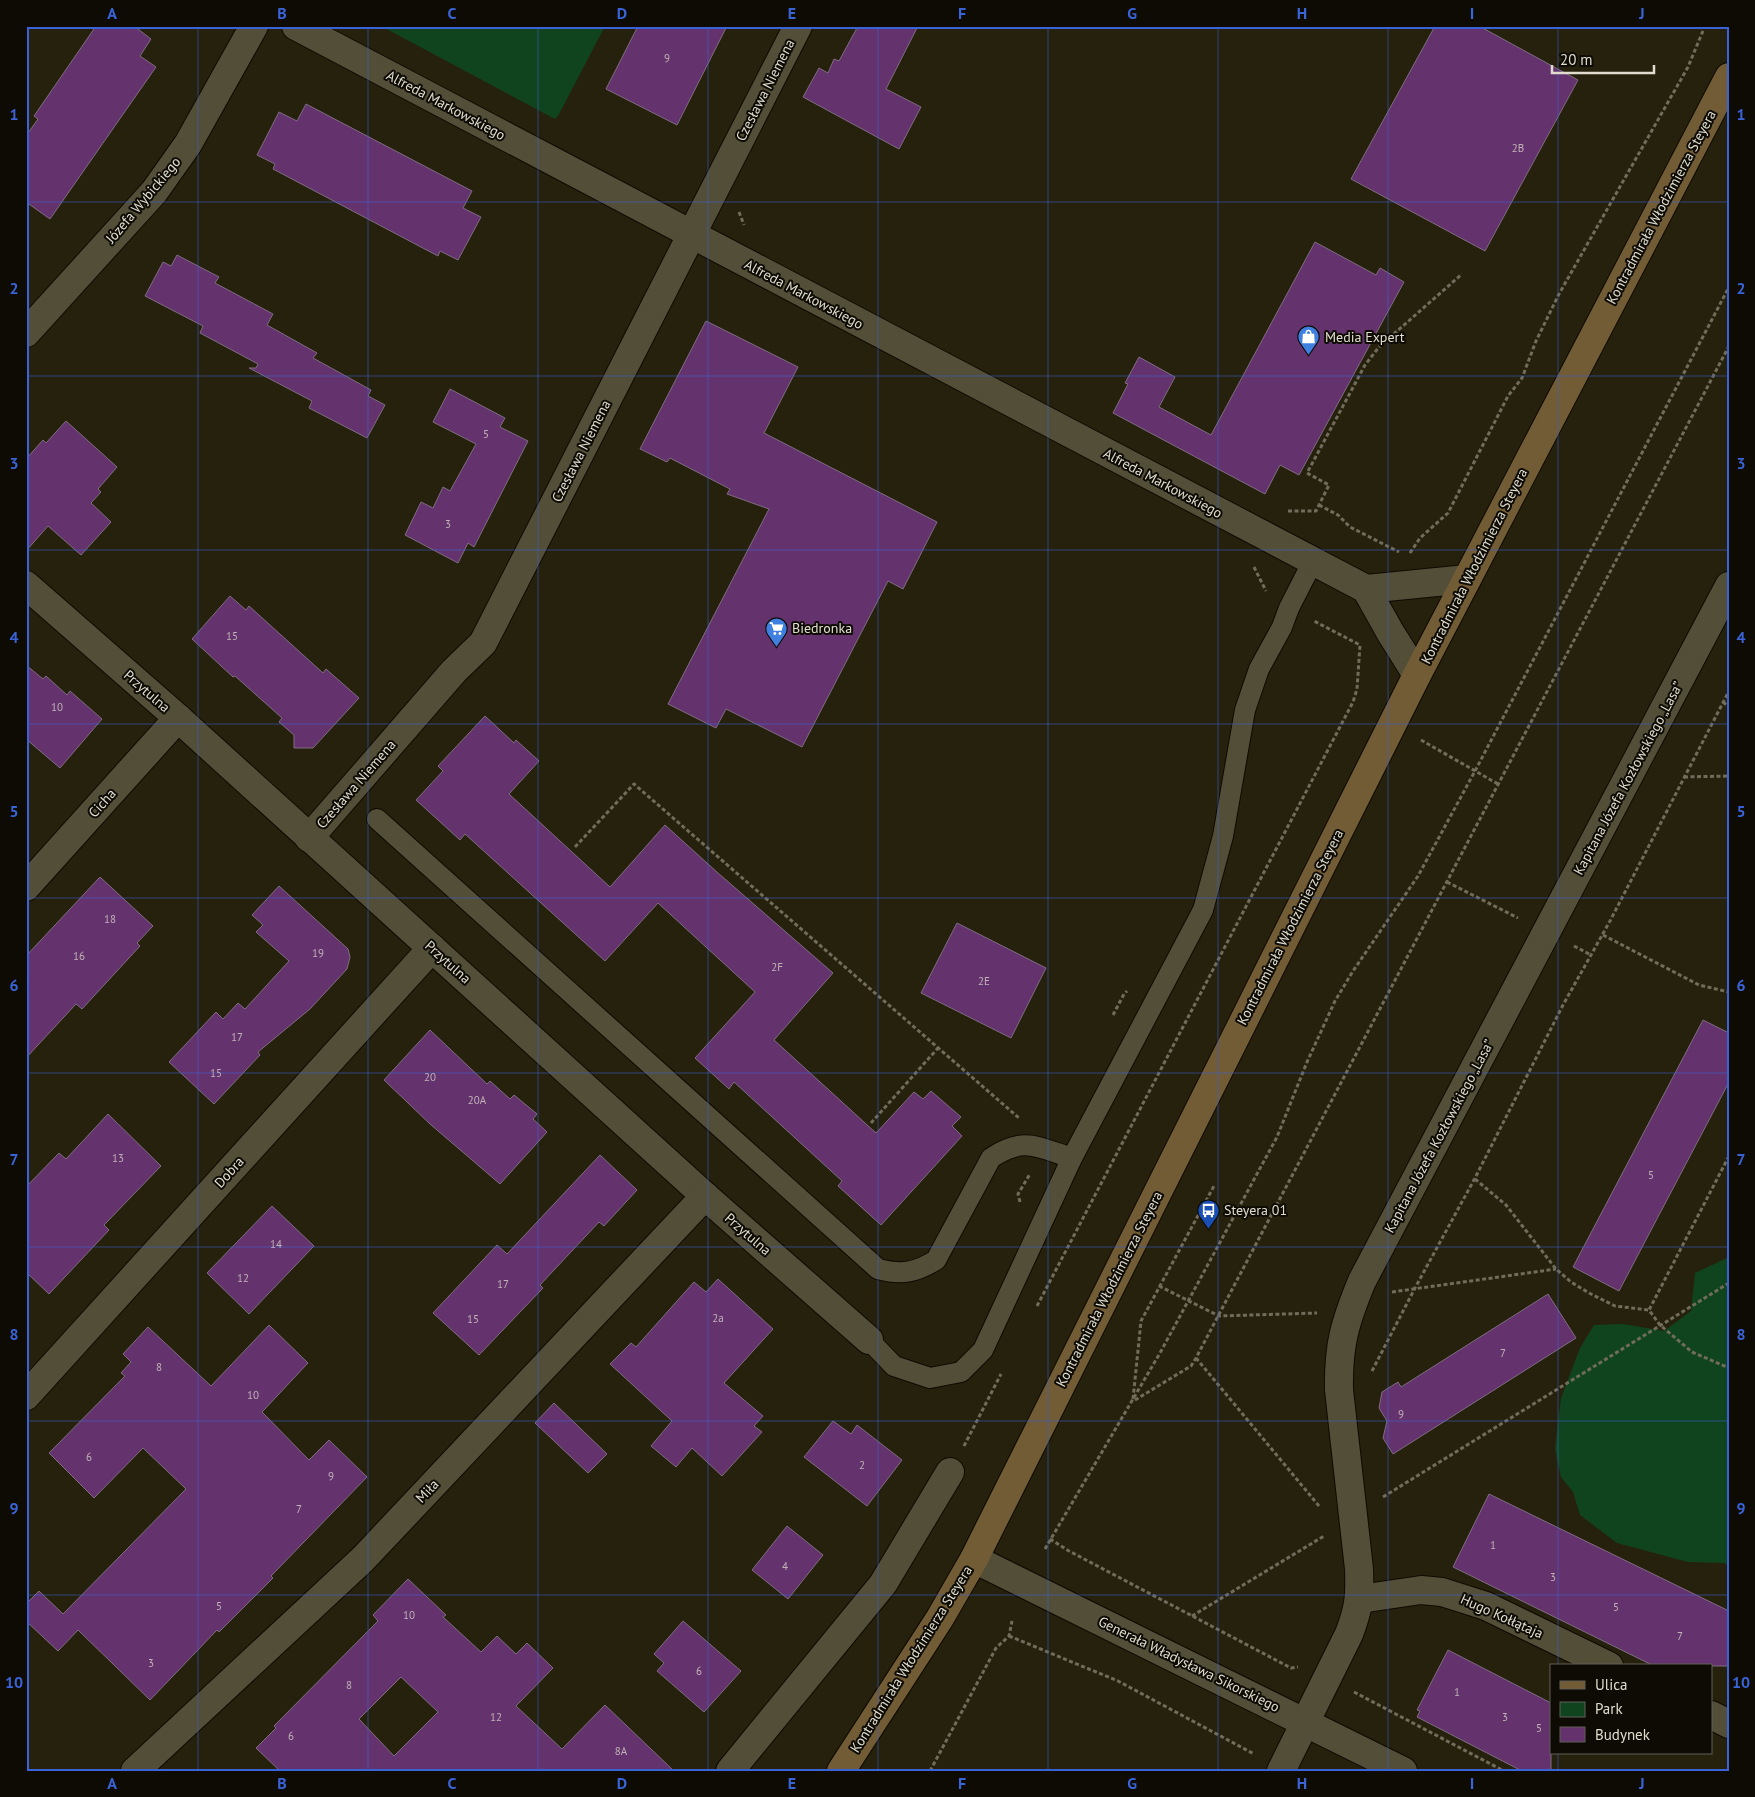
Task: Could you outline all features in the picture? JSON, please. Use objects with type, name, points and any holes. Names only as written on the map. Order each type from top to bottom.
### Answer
[{"type":"street","name":"Józefa Wybickiego","points":[[26,333],[159,184],[188,144],[254,26]]},
{"type":"street","name":"Alfreda Markowskiego","points":[[296,26],[1366,589]]},
{"type":"street","name":"Czesława Niemena","points":[[309,838],[454,671],[483,643],[798,26]]},
{"type":"street","name":"Kontradmirała Włodzimierza Steyera","points":[[841,1771],[940,1618],[974,1559],[1417,675],[1729,77]]},
{"type":"street","points":[[1417,675],[1366,589],[1466,579]]},
{"type":"street","name":"Przytulna","points":[[26,585],[178,718],[705,1196],[869,1340]]},
{"type":"street","name":"Kapitana Józefa Kozłowskiego „Lasa”","points":[[1281,1770],[1358,1613],[1360,1599],[1359,1569],[1338,1364],[1342,1338],[1352,1305],[1371,1264],[1729,586]]},
{"type":"street","name":"Cicha","points":[[26,887],[178,718]]},
{"type":"street","name":"Dobra","points":[[26,1396],[432,948]]},
{"type":"street","name":"Miła","points":[[135,1771],[363,1559],[705,1196]]},
{"type":"street","points":[[730,1771],[883,1584],[950,1472]]},
{"type":"street","name":"Generała Władysława Sikorskiego","points":[[974,1559],[1403,1771]]},
{"type":"street","name":"Hugo Kołłątaja","points":[[1360,1599],[1422,1590],[1449,1594],[1486,1606],[1605,1664]]},
{"type":"street","points":[[1712,1716],[1729,1724]]},
{"type":"lane","points":[[869,1340],[894,1366],[930,1378],[961,1372],[983,1350],[1072,1158],[1203,910],[1223,836],[1245,710],[1259,669],[1282,627],[1289,608],[1313,561]]},
{"type":"lane","points":[[377,819],[878,1269],[895,1273],[911,1272],[936,1260],[991,1158],[1004,1149],[1020,1145],[1034,1145],[1072,1158]]},
{"type":"path","points":[[1319,505],[1338,515],[1350,528],[1395,552],[1409,553],[1420,538],[1448,513],[1508,396],[1522,378],[1536,341],[1559,294],[1688,67],[1704,26]]},
{"type":"path","points":[[712,192],[735,204],[745,228]]},
{"type":"path","points":[[1282,511],[1316,511],[1329,485],[1307,473],[1365,365],[1379,347],[1462,274]]},
{"type":"path","points":[[1045,1548],[1133,1401],[1277,1137],[1307,1062],[1335,1001],[1353,971],[1418,876],[1729,286]]},
{"type":"path","points":[[1133,1401],[1191,1366],[1196,1358],[1729,346]]},
{"type":"path","points":[[1035,1309],[1353,702],[1358,689],[1360,644],[1271,599],[1253,565]]},
{"type":"path","points":[[1368,1378],[1475,1178],[1563,1005],[1603,935],[1729,691]]},
{"type":"path","points":[[1723,702],[1729,707]]},
{"type":"path","points":[[1413,735],[1498,784]]},
{"type":"path","points":[[1684,777],[1729,776]]},
{"type":"path","points":[[575,847],[634,784],[1022,1122]]},
{"type":"path","points":[[1447,882],[1523,921]]},
{"type":"path","points":[[1603,935],[1699,986],[1729,992]]},
{"type":"path","points":[[1110,1021],[1124,994],[1129,989]]},
{"type":"path","points":[[871,1123],[938,1048]]},
{"type":"path","points":[[1020,1204],[1018,1194],[1044,1149]]},
{"type":"path","points":[[1650,1310],[1729,1156]]},
{"type":"path","points":[[1475,1178],[1506,1205],[1556,1269],[1571,1282],[1615,1306],[1650,1310],[1660,1325],[1692,1352],[1729,1368]]},
{"type":"path","points":[[1133,1401],[1141,1321],[1214,1186]]},
{"type":"path","points":[[1159,1286],[1219,1316],[1352,1305],[1415,1288],[1556,1269]]},
{"type":"path","points":[[1376,1502],[1729,1283]]},
{"type":"path","points":[[1196,1358],[1321,1509]]},
{"type":"path","points":[[950,1472],[1004,1369]]},
{"type":"path","points":[[1191,1616],[1325,1535]]},
{"type":"path","points":[[1050,1539],[1069,1551],[1291,1668],[1302,1666]]},
{"type":"path","points":[[932,1771],[996,1648],[1009,1636],[1012,1621]]},
{"type":"path","points":[[1009,1636],[1118,1681],[1281,1770]]},
{"type":"path","points":[[1391,1711],[1504,1771]]},
{"type":"green space","points":[[381,26],[605,26],[555,119]]},
{"type":"green space","points":[[1729,1257],[1729,1566],[1724,1563],[1688,1562],[1617,1543],[1580,1515],[1573,1492],[1561,1477],[1555,1449],[1561,1398],[1580,1348],[1594,1325],[1623,1324],[1664,1331],[1691,1311],[1695,1273]]},
{"type":"building","points":[[96,26],[134,26],[151,39],[140,56],[156,67],[50,219],[26,202],[26,136],[38,119],[34,116]]},
{"type":"building","points":[[638,26],[727,26],[677,125],[606,89]]},
{"type":"building","points":[[858,26],[918,26],[886,89],[921,107],[899,149],[803,97],[819,68],[828,73],[834,59],[839,61]]},
{"type":"building","points":[[1435,26],[1479,26],[1578,80],[1485,251],[1351,179]]},
{"type":"building","points":[[306,104],[472,191],[463,208],[481,217],[458,260],[440,251],[438,256],[273,169],[275,164],[257,155],[279,112],[297,121]]},
{"type":"building","name":"Media Expert","points":[[1315,242],[1376,275],[1380,268],[1404,282],[1299,475],[1280,465],[1265,494],[1113,413],[1128,384],[1125,383],[1139,357],[1175,377],[1159,407],[1211,435]]},
{"type":"building","points":[[177,255],[219,277],[215,283],[273,314],[267,325],[317,353],[313,358],[371,390],[368,396],[385,405],[367,438],[309,408],[312,401],[249,368],[256,368],[258,364],[200,333],[203,326],[145,296],[163,262],[171,266]]},
{"type":"building","name":"Biedronka","points":[[706,321],[798,367],[764,433],[937,522],[903,589],[888,581],[802,747],[726,709],[716,728],[668,704],[769,509],[727,494],[730,489],[670,458],[667,462],[640,449]]},
{"type":"building","points":[[450,389],[505,418],[500,427],[528,441],[474,547],[468,543],[458,563],[405,535],[421,502],[433,508],[443,487],[450,491],[476,444],[433,422]]},
{"type":"building","points":[[66,421],[117,467],[98,489],[101,492],[91,503],[111,522],[81,555],[48,526],[26,551],[26,459],[43,440],[46,443]]},
{"type":"building","points":[[230,596],[246,610],[249,606],[323,673],[326,669],[359,698],[313,748],[294,748],[294,735],[279,722],[282,718],[235,676],[233,677],[192,639]]},
{"type":"building","points":[[26,665],[43,679],[46,676],[67,695],[70,691],[102,719],[60,768],[26,739]]},
{"type":"building","points":[[485,716],[514,743],[516,740],[539,761],[509,794],[610,887],[665,825],[833,973],[774,1040],[876,1133],[914,1092],[923,1099],[931,1091],[961,1117],[952,1126],[962,1136],[881,1225],[838,1186],[842,1181],[734,1082],[729,1089],[695,1058],[755,992],[658,903],[605,961],[465,834],[460,840],[416,800],[443,771],[438,766]]},
{"type":"building","points":[[100,877],[153,926],[137,943],[140,946],[82,1009],[76,1004],[26,1058],[26,956]]},
{"type":"building","points":[[279,886],[348,949],[350,957],[347,969],[310,1009],[258,1052],[260,1055],[214,1104],[169,1062],[216,1012],[223,1019],[238,1003],[245,1009],[289,961],[256,932],[263,925],[252,915]]},
{"type":"building","points":[[957,923],[1046,968],[1011,1038],[921,993]]},
{"type":"building","points":[[1703,1020],[1729,1033],[1729,1082],[1619,1291],[1573,1267]]},
{"type":"building","points":[[430,1030],[487,1084],[490,1081],[510,1099],[514,1095],[537,1114],[533,1119],[547,1132],[500,1184],[430,1124],[384,1080]]},
{"type":"building","points":[[108,1114],[161,1166],[104,1225],[109,1230],[49,1294],[26,1272],[26,1187],[59,1153],[66,1159]]},
{"type":"building","points":[[600,1155],[637,1190],[604,1226],[599,1222],[540,1285],[543,1288],[479,1355],[433,1313],[497,1245],[507,1254]]},
{"type":"building","points":[[272,1206],[314,1246],[249,1314],[207,1273]]},
{"type":"building","points":[[718,1279],[773,1329],[724,1383],[763,1416],[754,1426],[762,1432],[722,1476],[692,1448],[676,1467],[651,1446],[672,1421],[610,1364],[631,1343],[636,1347],[694,1282],[706,1292]]},
{"type":"building","points":[[1548,1294],[1576,1338],[1393,1454],[1383,1438],[1387,1421],[1379,1408],[1382,1392],[1398,1382],[1401,1387]]},
{"type":"building","points":[[269,1325],[308,1363],[262,1412],[309,1460],[329,1440],[367,1477],[271,1576],[273,1578],[219,1632],[217,1630],[150,1700],[78,1630],[58,1651],[26,1621],[26,1604],[39,1591],[63,1614],[186,1489],[143,1448],[94,1498],[49,1453],[125,1376],[121,1373],[131,1362],[123,1354],[148,1327],[211,1386]]},
{"type":"building","points":[[554,1403],[607,1454],[588,1473],[535,1423]]},
{"type":"building","points":[[833,1421],[851,1434],[857,1425],[902,1460],[867,1506],[804,1457]]},
{"type":"building","points":[[1489,1494],[1729,1611],[1729,1666],[1712,1666],[1712,1664],[1650,1664],[1453,1567]]},
{"type":"building","points":[[787,1526],[823,1555],[788,1599],[752,1570]]},
{"type":"building","points":[[408,1579],[446,1615],[443,1617],[481,1652],[497,1636],[516,1654],[527,1643],[553,1668],[516,1706],[562,1749],[605,1705],[674,1771],[280,1771],[256,1748],[276,1728],[274,1726],[378,1621],[373,1615]],"holes":[[[401,1677],[438,1712],[394,1756],[359,1719]]]},
{"type":"building","points":[[683,1621],[741,1671],[704,1712],[657,1671],[664,1663],[654,1654]]},
{"type":"building","points":[[1448,1650],[1550,1702],[1551,1771],[1522,1771],[1417,1717],[1420,1711],[1417,1710]]},
{"type":"place","name":"Media Expert","points":[[1309,356]]},
{"type":"place","name":"Biedronka","points":[[776,647]]},
{"type":"place","name":"Steyera 01","points":[[1208,1229]]}]
